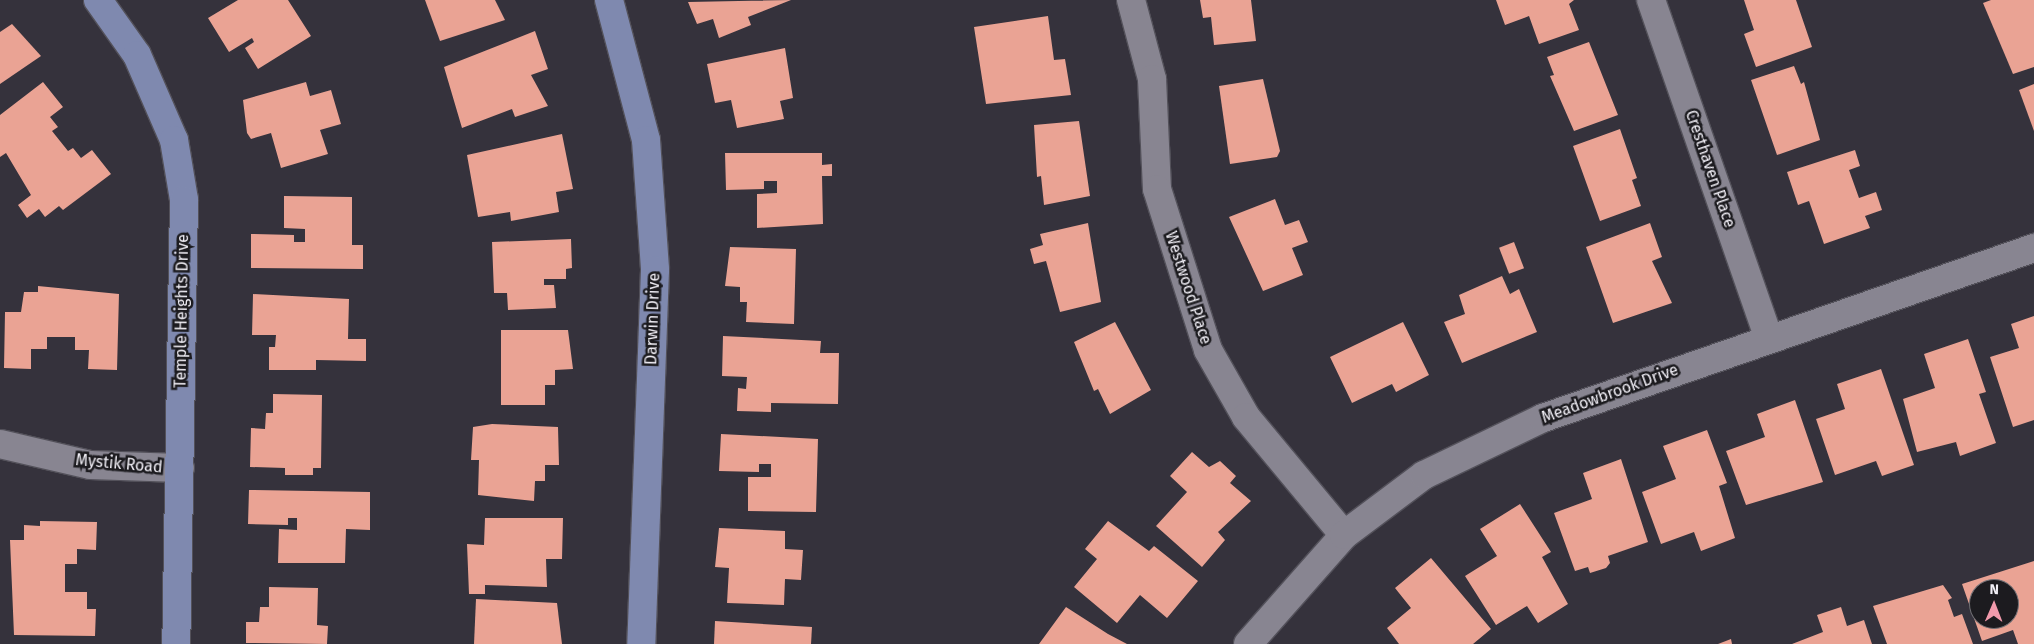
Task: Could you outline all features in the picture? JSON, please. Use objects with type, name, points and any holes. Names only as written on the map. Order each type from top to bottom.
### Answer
[{"type":"street","name":"Temple Heights Drive","points":[[98,0],[137,54],[174,140],[184,200],[176,644]]},
{"type":"street","name":"Darwin Drive","points":[[609,0],[646,140],[655,270],[641,644]]},
{"type":"street","name":"Westwood Place","points":[[1131,0],[1152,79],[1157,189],[1208,350],[1246,417],[1344,535]]},
{"type":"street","name":"Cresthaven Place","points":[[1652,0],[1769,338]]},
{"type":"street","name":"Meadowbrook Drive","points":[[1248,644],[1344,535],[1424,475],[1542,418],[2034,248]]},
{"type":"street","name":"Mystik Road","points":[[0,444],[90,465],[180,468]]},
{"type":"building","points":[[238,0],[288,0],[311,36],[258,69],[245,48],[254,42],[252,38],[229,52],[208,18]]},
{"type":"building","points":[[425,0],[495,0],[505,20],[440,41]]},
{"type":"building","points":[[791,0],[748,17],[751,25],[719,38],[713,19],[697,24],[688,2]]},
{"type":"building","points":[[1200,0],[1251,0],[1256,41],[1214,45],[1211,17],[1203,18]]},
{"type":"building","points":[[1496,0],[1574,0],[1569,4],[1579,30],[1539,44],[1529,16],[1505,25]]},
{"type":"building","points":[[1744,0],[1796,0],[1812,47],[1756,67],[1744,34],[1754,30]]},
{"type":"building","points":[[1991,0],[2034,0],[2034,67],[2013,74],[1983,3]]},
{"type":"building","points":[[1048,16],[1054,60],[1065,59],[1071,95],[986,104],[974,27]]},
{"type":"building","points":[[12,24],[41,56],[0,84],[0,32]]},
{"type":"building","points":[[535,31],[548,69],[531,75],[548,106],[515,117],[512,109],[462,128],[444,67]]},
{"type":"building","points":[[1589,42],[1618,115],[1574,131],[1550,76],[1554,75],[1547,57]]},
{"type":"building","points":[[785,48],[793,98],[780,101],[784,119],[737,128],[731,100],[715,103],[707,64]]},
{"type":"building","points":[[1794,66],[1801,84],[1804,82],[1820,140],[1777,155],[1751,80]]},
{"type":"building","points":[[1263,79],[1280,151],[1277,157],[1230,164],[1219,86]]},
{"type":"building","points":[[43,82],[63,107],[50,117],[58,127],[52,131],[68,151],[73,148],[81,158],[92,150],[111,174],[63,210],[59,206],[45,217],[39,209],[27,218],[18,205],[31,195],[6,153],[0,157],[0,115]]},
{"type":"building","points":[[306,82],[310,96],[331,90],[341,124],[320,130],[328,154],[281,168],[271,133],[251,139],[247,133],[243,100]]},
{"type":"building","points":[[2034,84],[2034,131],[2019,90]]},
{"type":"building","points":[[1079,121],[1090,196],[1044,205],[1041,176],[1037,177],[1034,125]]},
{"type":"building","points":[[1620,129],[1637,178],[1632,180],[1641,206],[1600,221],[1573,146]]},
{"type":"building","points":[[562,134],[573,189],[556,192],[559,212],[511,221],[510,212],[478,217],[467,155]]},
{"type":"building","points":[[1855,150],[1860,166],[1849,170],[1859,198],[1876,192],[1882,210],[1865,216],[1870,228],[1824,244],[1809,201],[1798,205],[1787,172]]},
{"type":"building","points":[[725,153],[822,153],[822,165],[832,164],[832,176],[822,176],[823,224],[757,228],[757,194],[777,193],[777,181],[764,181],[764,189],[726,190]]},
{"type":"building","points":[[284,196],[352,197],[352,245],[363,245],[363,269],[251,268],[251,234],[294,235],[294,242],[305,242],[305,229],[284,228]]},
{"type":"building","points":[[1275,199],[1285,225],[1299,220],[1308,242],[1292,248],[1303,275],[1263,291],[1229,217]]},
{"type":"building","points":[[1088,223],[1101,302],[1060,312],[1046,261],[1034,264],[1030,249],[1043,245],[1040,234]]},
{"type":"building","points":[[1650,223],[1662,257],[1652,261],[1672,303],[1613,323],[1586,247]]},
{"type":"building","points":[[571,239],[572,268],[566,269],[566,279],[544,279],[544,285],[554,285],[556,308],[508,310],[507,293],[494,293],[492,242]]},
{"type":"building","points":[[1514,242],[1524,268],[1509,274],[1499,248]]},
{"type":"building","points":[[730,247],[796,249],[794,324],[746,322],[747,302],[740,302],[740,287],[725,286]]},
{"type":"building","points":[[1502,276],[1510,294],[1519,289],[1537,332],[1462,363],[1444,322],[1465,314],[1459,295]]},
{"type":"building","points":[[38,286],[119,294],[117,370],[88,369],[89,350],[75,350],[75,337],[47,337],[47,349],[31,349],[31,369],[4,368],[5,312],[21,312],[24,292],[38,292]]},
{"type":"building","points":[[253,294],[349,299],[348,339],[366,339],[366,361],[316,360],[316,370],[269,370],[269,347],[275,347],[276,335],[252,335]]},
{"type":"building","points":[[2034,316],[2034,420],[2013,427],[1990,357],[2019,348],[2011,324]]},
{"type":"building","points":[[1115,322],[1151,390],[1110,414],[1098,389],[1094,391],[1074,342]]},
{"type":"building","points":[[1403,322],[1429,375],[1396,392],[1392,384],[1352,403],[1330,357]]},
{"type":"building","points":[[501,330],[568,330],[573,369],[555,370],[555,385],[545,385],[545,405],[501,405]]},
{"type":"building","points":[[723,336],[821,341],[820,353],[839,353],[838,404],[771,403],[771,412],[737,411],[738,388],[746,389],[747,377],[722,376]]},
{"type":"building","points":[[1968,339],[1986,392],[1979,394],[1996,443],[1960,456],[1956,442],[1917,452],[1903,399],[1935,388],[1924,354]]},
{"type":"building","points":[[1881,369],[1914,465],[1882,476],[1876,461],[1835,475],[1816,419],[1845,409],[1837,384]]},
{"type":"building","points":[[273,394],[322,395],[321,468],[313,468],[313,475],[285,475],[285,468],[250,467],[251,428],[265,429],[266,413],[273,413]]},
{"type":"building","points":[[1795,400],[1823,482],[1746,505],[1726,451],[1765,437],[1757,414]]},
{"type":"building","points":[[492,424],[558,427],[559,465],[545,465],[545,481],[535,481],[534,501],[478,495],[479,460],[471,460],[473,427]]},
{"type":"building","points":[[1707,430],[1727,483],[1719,486],[1735,538],[1701,551],[1694,532],[1661,544],[1642,492],[1676,479],[1663,446]]},
{"type":"building","points":[[721,434],[818,439],[816,512],[748,511],[748,477],[771,477],[771,464],[759,464],[759,472],[719,471]]},
{"type":"building","points":[[1192,452],[1209,467],[1220,461],[1236,476],[1230,483],[1251,501],[1218,532],[1225,540],[1202,567],[1156,526],[1187,492],[1170,476]]},
{"type":"building","points":[[1621,459],[1648,542],[1608,556],[1610,563],[1606,568],[1590,573],[1588,567],[1575,571],[1554,513],[1592,499],[1583,473]]},
{"type":"building","points":[[249,490],[370,492],[370,530],[346,529],[345,563],[278,563],[279,529],[297,530],[297,518],[288,518],[288,525],[248,524]]},
{"type":"building","points":[[1520,504],[1551,552],[1542,557],[1568,604],[1538,623],[1527,606],[1496,625],[1465,576],[1497,556],[1480,529]]},
{"type":"building","points":[[485,518],[563,518],[562,559],[546,559],[547,587],[485,585],[485,594],[469,594],[467,544],[484,545]]},
{"type":"building","points":[[40,521],[97,522],[96,550],[77,549],[77,564],[65,564],[65,592],[87,592],[87,609],[96,609],[95,636],[14,635],[10,540],[24,540],[24,525],[40,526]]},
{"type":"building","points":[[1108,521],[1149,551],[1154,546],[1198,581],[1167,618],[1140,595],[1117,623],[1074,587],[1097,559],[1085,549]]},
{"type":"building","points":[[719,528],[785,531],[785,549],[803,550],[801,580],[785,579],[784,605],[727,603],[729,568],[715,567]]},
{"type":"building","points":[[1431,558],[1491,629],[1473,644],[1399,644],[1387,628],[1411,608],[1395,588]]},
{"type":"building","points":[[2034,561],[2034,644],[2018,644],[2013,630],[1982,641],[1978,629],[2019,629],[2019,579],[1978,579]]},
{"type":"building","points":[[1969,582],[1969,604],[1962,584]]},
{"type":"building","points":[[1943,585],[1952,598],[1948,600],[1954,617],[1962,614],[1973,644],[1887,644],[1873,606]]},
{"type":"building","points":[[269,587],[318,588],[317,625],[328,626],[327,644],[246,643],[246,622],[259,622],[260,607],[269,607]]},
{"type":"building","points":[[476,599],[557,603],[562,644],[474,644]]},
{"type":"building","points":[[1066,607],[1108,634],[1127,644],[1039,644]]},
{"type":"building","points":[[1841,607],[1847,626],[1864,620],[1872,644],[1792,644],[1823,632],[1817,615]]},
{"type":"building","points":[[715,621],[812,627],[811,644],[714,644]]},
{"type":"building","points":[[1731,639],[1732,644],[1718,644]]}]
